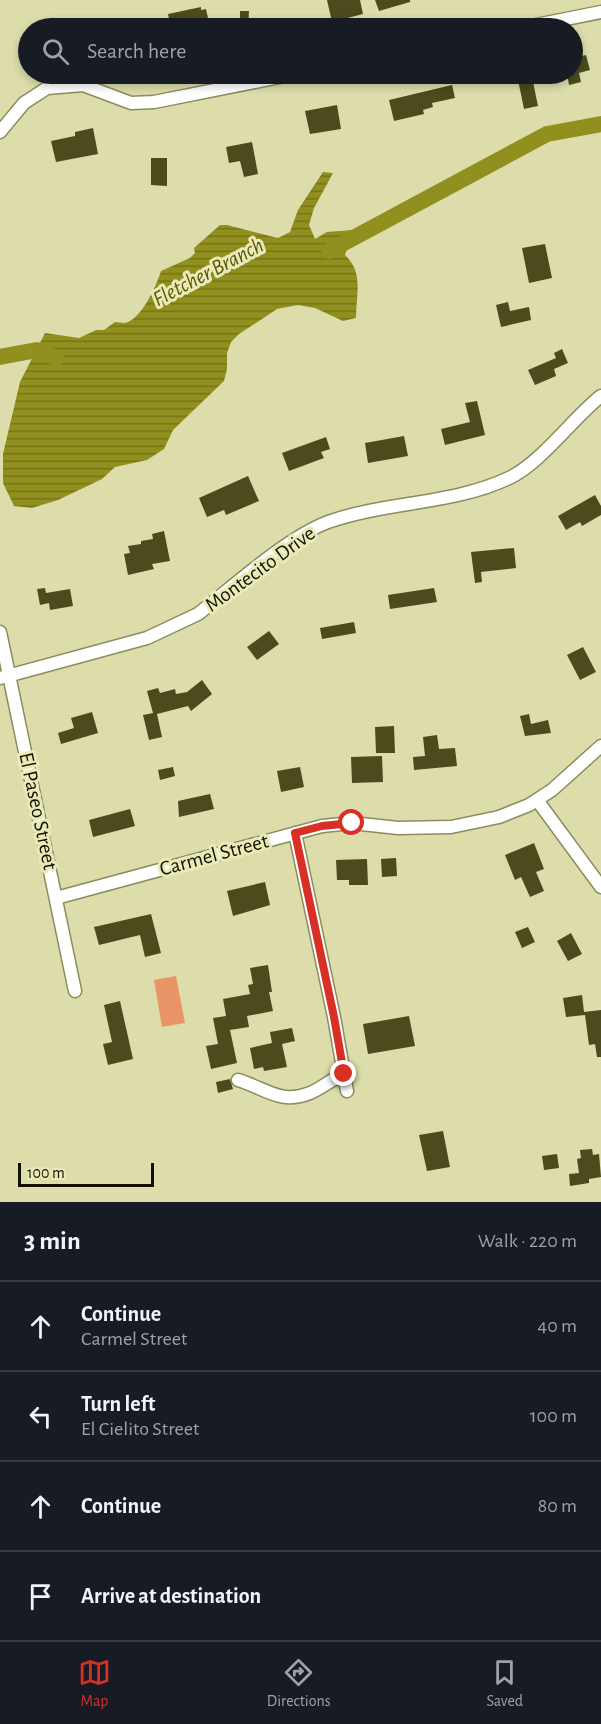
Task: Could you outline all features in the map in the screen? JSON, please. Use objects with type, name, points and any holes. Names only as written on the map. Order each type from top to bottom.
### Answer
[{"type":"street","points":[[571,18],[601,12]]},
{"type":"street","points":[[0,132],[24,103],[47,88],[83,85],[131,103],[154,102],[245,84]]},
{"type":"street","name":"Montecito Drive","points":[[5,677],[147,638],[178,625],[198,614],[305,532],[327,522],[379,509],[464,495],[510,477],[527,466],[601,396]]},
{"type":"street","name":"El Paseo Street","points":[[0,632],[5,677],[75,991]]},
{"type":"street","name":"Carmel Street","points":[[56,898],[322,826],[352,823],[398,828],[451,827],[499,817],[529,805],[552,790],[601,746]]},
{"type":"street","points":[[537,800],[601,887]]},
{"type":"street","points":[[295,833],[334,1017],[346,1091]]},
{"type":"street","points":[[238,1080],[275,1096],[286,1098],[313,1092],[344,1074]]},
{"type":"shaded area","points":[[176,976],[185,1023],[162,1027],[154,980]]},
{"type":"water","points":[[323,172],[333,173],[314,208],[309,225],[315,239],[327,232],[352,230],[345,255],[355,269],[357,277],[356,318],[343,321],[315,308],[298,305],[277,309],[239,334],[231,342],[227,353],[224,381],[173,430],[164,449],[147,460],[115,467],[102,479],[58,500],[32,508],[14,506],[3,483],[3,454],[20,382],[45,333],[79,338],[96,330],[104,330],[115,322],[125,323],[131,320],[148,301],[161,271],[190,258],[195,253],[194,248],[220,225],[278,238],[290,232],[298,210]]},
{"type":"building","points":[[327,0],[360,0],[363,14],[348,18],[331,18]]},
{"type":"building","points":[[375,0],[410,0],[410,2],[379,11]]},
{"type":"building","points":[[201,7],[201,10],[206,9],[208,18],[169,18],[168,14]]},
{"type":"building","points":[[240,11],[249,11],[249,18],[240,18]]},
{"type":"building","points":[[586,55],[590,70],[583,72],[583,56]]},
{"type":"building","points":[[519,84],[533,84],[538,106],[524,109]]},
{"type":"building","points":[[452,85],[455,98],[432,103],[433,107],[423,110],[424,114],[394,121],[389,100]]},
{"type":"building","points":[[337,105],[341,129],[310,134],[305,111]]},
{"type":"building","points":[[93,128],[98,154],[56,162],[51,141],[75,136],[75,132]]},
{"type":"building","points":[[252,142],[258,174],[244,177],[240,161],[229,163],[226,147]]},
{"type":"building","points":[[151,158],[167,158],[167,186],[151,185]]},
{"type":"building","points":[[545,244],[552,278],[529,283],[522,248]]},
{"type":"building","points":[[508,302],[510,311],[529,307],[531,320],[501,327],[496,305]]},
{"type":"building","points":[[562,349],[568,363],[554,369],[556,376],[535,385],[528,370],[556,358],[554,353]]},
{"type":"building","points":[[477,401],[485,435],[445,445],[441,429],[470,422],[465,403]]},
{"type":"building","points":[[404,436],[408,456],[368,463],[365,443]]},
{"type":"building","points":[[326,437],[330,449],[321,452],[324,458],[289,471],[282,453]]},
{"type":"building","points":[[248,476],[259,501],[226,515],[224,510],[207,517],[199,498]]},
{"type":"building","points":[[595,495],[601,506],[601,515],[582,526],[580,522],[566,530],[558,516]]},
{"type":"building","points":[[164,531],[170,561],[152,564],[154,569],[128,575],[124,554],[130,553],[128,546],[153,539],[152,534]]},
{"type":"building","points":[[514,548],[516,568],[481,572],[482,582],[475,583],[471,552]]},
{"type":"building","points":[[45,588],[46,593],[70,589],[73,606],[50,610],[49,603],[40,605],[37,589]]},
{"type":"building","points":[[434,588],[437,602],[390,609],[388,595]]},
{"type":"building","points":[[354,622],[356,633],[322,639],[320,628]]},
{"type":"building","points":[[269,631],[279,644],[257,660],[247,647]]},
{"type":"building","points":[[583,647],[596,672],[580,680],[567,655]]},
{"type":"building","points":[[202,680],[212,694],[191,711],[188,706],[157,714],[162,737],[149,740],[143,715],[153,713],[147,691],[158,688],[160,693],[175,689],[176,694],[187,692]]},
{"type":"building","points":[[92,712],[98,733],[61,744],[58,733],[74,728],[71,718]]},
{"type":"building","points":[[529,714],[531,724],[548,720],[551,733],[525,736],[520,716]]},
{"type":"building","points":[[394,726],[395,753],[376,753],[375,727]]},
{"type":"building","points":[[437,735],[439,749],[455,748],[457,766],[414,770],[413,757],[425,756],[423,737]]},
{"type":"building","points":[[382,756],[383,782],[352,783],[351,757]]},
{"type":"building","points":[[173,767],[175,776],[160,780],[158,770]]},
{"type":"building","points":[[300,767],[304,787],[281,792],[277,771]]},
{"type":"building","points":[[210,794],[214,809],[179,817],[178,801]]},
{"type":"building","points":[[130,809],[135,826],[93,837],[89,820]]},
{"type":"building","points":[[534,843],[544,869],[536,872],[544,891],[530,897],[521,877],[515,880],[505,855]]},
{"type":"building","points":[[396,858],[397,876],[382,877],[381,859]]},
{"type":"building","points":[[367,859],[368,885],[349,885],[349,880],[337,880],[336,860]]},
{"type":"building","points":[[265,882],[270,905],[233,916],[227,891]]},
{"type":"building","points":[[151,914],[161,953],[145,957],[140,935],[99,945],[94,927]]},
{"type":"building","points":[[528,927],[535,942],[522,948],[515,932]]},
{"type":"building","points":[[571,933],[582,954],[568,961],[557,941]]},
{"type":"building","points":[[268,965],[272,992],[269,992],[273,1011],[247,1016],[249,1027],[230,1030],[237,1063],[211,1069],[206,1046],[218,1044],[213,1018],[226,1016],[223,999],[250,994],[248,985],[253,984],[250,968]]},
{"type":"building","points":[[582,995],[584,1012],[601,1010],[601,1057],[597,1057],[595,1044],[589,1045],[585,1015],[566,1017],[563,998]]},
{"type":"building","points":[[120,1001],[133,1059],[108,1065],[103,1044],[112,1042],[104,1005]]},
{"type":"building","points":[[409,1016],[415,1046],[368,1054],[363,1024]]},
{"type":"building","points":[[292,1028],[295,1041],[282,1044],[287,1067],[264,1071],[263,1067],[254,1069],[250,1048],[272,1043],[270,1032]]},
{"type":"building","points":[[230,1079],[233,1089],[218,1093],[216,1082]]},
{"type":"building","points":[[443,1131],[450,1167],[427,1171],[419,1135]]},
{"type":"building","points":[[592,1149],[593,1155],[599,1154],[601,1177],[589,1179],[589,1183],[570,1186],[569,1174],[579,1173],[577,1159],[581,1158],[580,1150]]},
{"type":"building","points":[[557,1154],[559,1168],[544,1170],[542,1156]]},
{"type":"waterway","name":"Fletcher Branch","points":[[329,251],[547,134],[601,124]]},
{"type":"waterway","name":"Fletcher Branch","points":[[0,357],[37,350],[56,358]]},
{"type":"route","points":[[344,1074],[295,833],[322,826],[352,823]]}]
